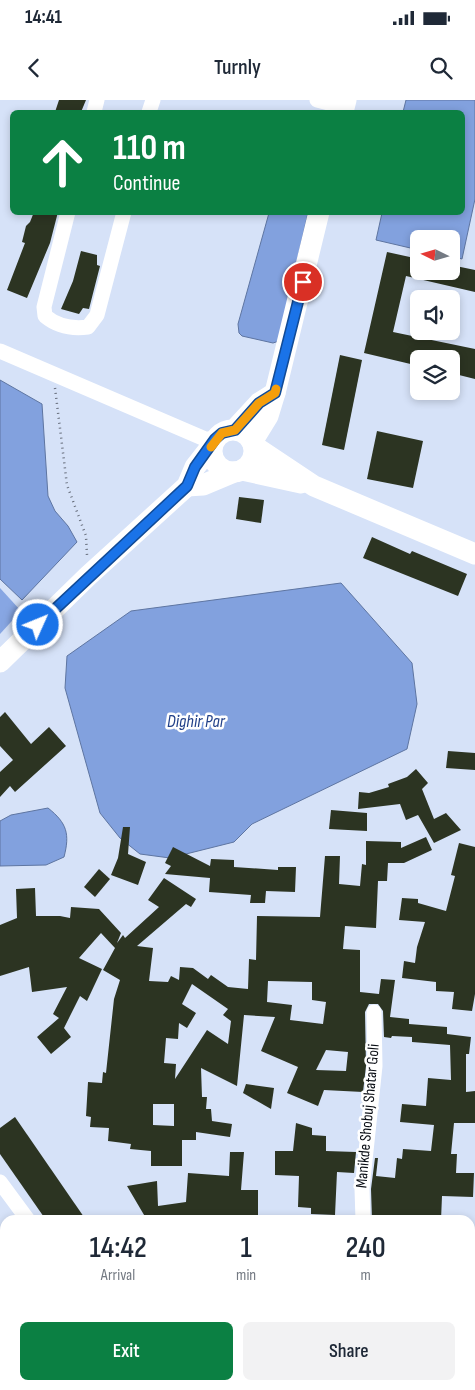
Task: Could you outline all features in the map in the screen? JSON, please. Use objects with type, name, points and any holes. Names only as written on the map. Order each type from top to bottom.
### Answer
[{"type":"street","points":[[317,100],[344,107]]},
{"type":"street","points":[[67,215],[44,307],[45,316],[52,321],[75,329],[88,327],[97,314],[123,215]]},
{"type":"street","points":[[187,486],[203,485],[238,471],[253,459],[247,439],[259,403],[275,393],[318,215]]},
{"type":"street","points":[[0,351],[214,442]]},
{"type":"street","points":[[0,662],[88,576],[187,486],[195,467],[222,433],[247,439],[314,486]]},
{"type":"street","points":[[214,442],[212,452],[219,467],[314,486],[475,554]]},
{"type":"street","name":"Manikde Shobuj Shatar Goli","points":[[363,1215],[362,1189],[375,1066],[374,1012]]},
{"type":"street","points":[[0,1182],[24,1215]]},
{"type":"path","points":[[54,374],[55,402],[67,485],[86,536],[88,576]]},
{"type":"shaded area","points":[[0,588],[21,611],[0,634]]},
{"type":"water","points":[[406,100],[475,100],[475,199],[462,259],[460,258],[460,230],[410,230],[410,248],[376,240],[382,215],[465,215],[465,110],[404,110]]},
{"type":"water","points":[[268,215],[308,215],[279,341],[273,343],[242,336],[239,333],[238,324]]},
{"type":"water","points":[[0,380],[42,404],[48,496],[55,511],[68,526],[77,542],[22,600],[0,579]]},
{"type":"water","name":"Dighir Par","points":[[341,583],[412,663],[417,704],[407,749],[252,824],[234,842],[170,858],[140,854],[120,838],[100,813],[65,688],[67,656],[131,611]]},
{"type":"water","points":[[48,808],[63,824],[67,835],[64,857],[46,865],[0,866],[0,821],[11,815]]},
{"type":"building","points":[[59,100],[86,100],[82,110],[56,110]]},
{"type":"building","points":[[33,215],[57,215],[50,243],[27,298],[7,290],[25,243],[22,242],[26,226]]},
{"type":"building","points":[[81,251],[97,255],[97,265],[100,266],[89,309],[83,308],[79,314],[61,309],[73,281]]},
{"type":"building","points":[[387,252],[410,257],[410,277],[406,276],[393,332],[410,336],[410,340],[432,340],[475,349],[475,379],[460,375],[460,350],[410,350],[410,364],[364,353]]},
{"type":"building","points":[[460,267],[475,270],[475,292],[423,280],[460,280]]},
{"type":"building","points":[[340,355],[362,360],[344,450],[322,445]]},
{"type":"building","points":[[377,431],[423,441],[413,488],[367,479]]},
{"type":"building","points":[[239,497],[264,500],[261,523],[236,519]]},
{"type":"building","points":[[372,537],[410,554],[412,551],[467,574],[458,596],[363,558]]},
{"type":"building","points":[[5,712],[31,744],[49,727],[66,746],[15,792],[10,786],[0,797],[0,772],[13,760],[0,746],[0,717]]},
{"type":"building","points":[[448,751],[475,753],[475,770],[446,768]]},
{"type":"building","points":[[416,769],[428,783],[422,789],[434,819],[446,813],[461,830],[434,843],[418,815],[406,820],[400,804],[358,809],[359,792],[369,793],[389,787],[388,784],[407,777]]},
{"type":"building","points":[[331,810],[367,813],[367,831],[329,829]]},
{"type":"building","points":[[123,827],[130,827],[128,854],[146,862],[138,885],[111,875],[118,858]]},
{"type":"building","points":[[426,837],[432,850],[404,863],[388,863],[387,881],[378,881],[376,928],[345,926],[343,949],[360,950],[360,992],[379,994],[381,979],[395,980],[390,1017],[409,1019],[409,1024],[447,1027],[447,1034],[471,1037],[469,1054],[466,1054],[466,1092],[475,1091],[475,1123],[454,1123],[451,1154],[457,1154],[456,1173],[474,1173],[473,1197],[442,1196],[441,1215],[372,1215],[371,1189],[375,1158],[378,1158],[376,1176],[395,1178],[397,1158],[402,1159],[403,1149],[431,1151],[434,1125],[400,1122],[402,1104],[426,1106],[428,1078],[451,1080],[450,1045],[412,1042],[412,1037],[384,1037],[383,1011],[378,1004],[369,1004],[365,1012],[366,1066],[363,1092],[324,1090],[318,1106],[287,1093],[298,1067],[261,1051],[275,1017],[244,1015],[237,1086],[201,1068],[202,1097],[207,1097],[206,1109],[211,1109],[212,1121],[232,1124],[230,1137],[196,1132],[196,1140],[182,1140],[182,1166],[151,1166],[151,1151],[130,1149],[131,1144],[108,1141],[109,1128],[90,1127],[91,1117],[86,1116],[88,1082],[102,1083],[103,1072],[106,1073],[114,999],[120,980],[103,970],[115,948],[101,933],[79,958],[102,969],[87,1001],[80,996],[64,1028],[71,1037],[51,1054],[37,1037],[59,1018],[53,1014],[67,987],[32,992],[29,967],[0,976],[0,925],[17,918],[16,889],[35,888],[36,916],[70,918],[71,907],[99,909],[121,933],[117,943],[123,935],[125,938],[159,907],[148,900],[164,878],[196,899],[191,907],[186,904],[137,946],[153,948],[149,981],[168,982],[171,976],[179,980],[180,967],[193,968],[208,979],[211,975],[228,987],[248,989],[249,959],[256,960],[257,916],[320,917],[325,856],[340,856],[339,884],[360,886],[362,864],[366,865],[366,841],[401,842],[401,848]],"holes":[[[268,981],[312,982],[312,1000],[326,1002],[323,1024],[290,1020],[292,1005],[267,1002]],[[192,984],[228,1009],[223,1015],[231,1021],[228,1044],[207,1030],[175,1079],[176,1064],[164,1063],[166,1038],[178,1039],[179,1023],[187,1028],[196,1013],[182,1004]],[[326,1050],[348,1052],[346,1071],[316,1070]],[[153,1104],[174,1104],[174,1126],[153,1125]]]},
{"type":"building","points":[[459,843],[475,847],[475,994],[472,1011],[452,1009],[454,992],[436,991],[436,982],[402,978],[404,961],[415,963],[417,947],[425,922],[399,920],[402,898],[418,899],[418,903],[446,911],[455,876],[451,875]]},
{"type":"building","points":[[173,847],[210,866],[211,859],[234,860],[234,867],[278,870],[278,867],[296,867],[295,892],[266,891],[265,903],[250,903],[251,895],[209,892],[210,878],[165,874],[171,866],[165,863]]},
{"type":"building","points":[[99,869],[110,879],[95,897],[84,887]]},
{"type":"building","points":[[246,1084],[274,1088],[271,1109],[243,1093]]},
{"type":"building","points":[[15,1117],[83,1215],[43,1215],[0,1154],[0,1128]]},
{"type":"building","points":[[296,1123],[312,1128],[312,1135],[326,1136],[326,1151],[356,1152],[354,1173],[337,1172],[335,1215],[311,1214],[311,1208],[298,1207],[299,1176],[275,1175],[275,1151],[293,1151]]},
{"type":"building","points":[[230,1152],[244,1152],[241,1190],[258,1190],[258,1215],[144,1215],[127,1186],[157,1181],[158,1206],[186,1202],[188,1173],[229,1176]]},
{"type":"slow traffic","points":[[211,447],[215,439],[222,433],[235,430],[259,403],[275,393],[276,389]]},
{"type":"route","points":[[38,625],[88,576],[187,486],[195,467],[215,439],[222,433],[235,430],[259,403],[275,393],[303,282]]}]
